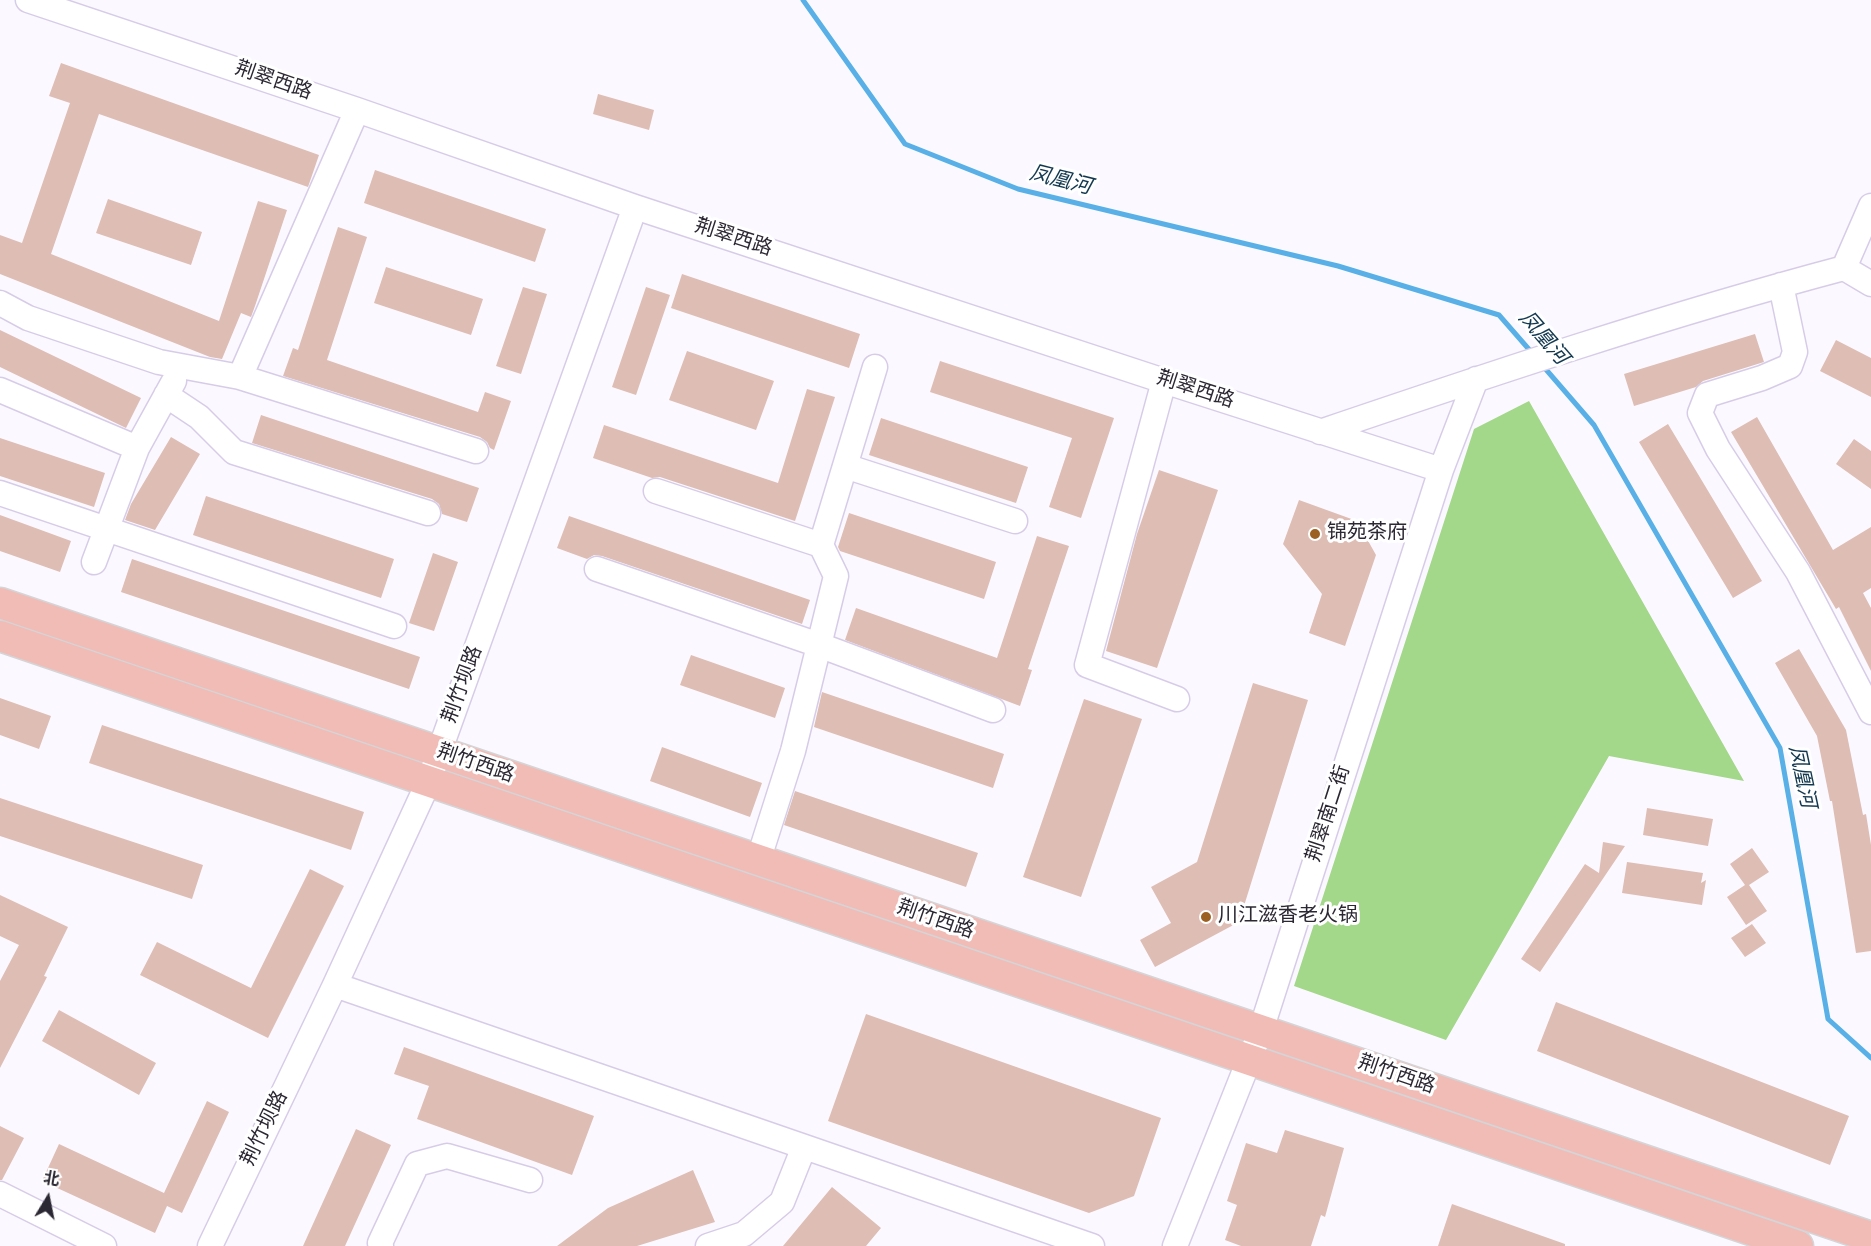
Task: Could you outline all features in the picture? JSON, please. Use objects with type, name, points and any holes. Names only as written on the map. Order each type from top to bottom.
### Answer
[{"type":"main road","name":"荆竹西路","points":[[0,603],[1871,1237]]},
{"type":"main road","name":"荆竹西路","points":[[0,636],[1798,1246]]},
{"type":"street","name":"荆翠西路","points":[[28,0],[357,110],[636,207],[1441,470]]},
{"type":"street","points":[[240,376],[357,110]]},
{"type":"street","points":[[1844,268],[1871,206]]},
{"type":"street","name":"荆竹坝路","points":[[210,1246],[335,985],[428,783],[636,207]]},
{"type":"street","points":[[1320,432],[1518,364],[1780,285],[1844,268],[1871,284]]},
{"type":"street","points":[[1780,285],[1795,352],[1790,366],[1762,378],[1707,395],[1700,413],[1718,449],[1798,572],[1871,712]]},
{"type":"street","points":[[0,303],[28,318],[159,362],[240,376],[476,451]]},
{"type":"street","points":[[94,562],[137,448],[182,366]]},
{"type":"street","points":[[758,861],[793,751],[836,576],[822,545],[875,367]]},
{"type":"street","name":"荆翠南二街","points":[[1176,1246],[1261,1030],[1441,470],[1476,379]]},
{"type":"street","points":[[1164,381],[1087,666],[1177,699]]},
{"type":"street","points":[[0,390],[137,448]]},
{"type":"street","points":[[166,395],[199,417],[234,452],[428,513]]},
{"type":"street","points":[[845,466],[1015,521]]},
{"type":"street","points":[[656,491],[822,545]]},
{"type":"street","points":[[0,493],[394,626]]},
{"type":"street","points":[[597,569],[819,645],[993,710]]},
{"type":"street","points":[[335,985],[1092,1246]]},
{"type":"street","points":[[708,1246],[744,1234],[782,1202],[804,1147]]},
{"type":"street","points":[[381,1246],[380,1243],[417,1164],[447,1156],[530,1180]]},
{"type":"street","points":[[0,1194],[104,1246]]},
{"type":"green space","points":[[1529,401],[1744,781],[1609,756],[1446,1040],[1294,986],[1474,429]]},
{"type":"building","points":[[61,63],[319,155],[308,187],[99,114],[51,254],[219,321],[258,201],[287,210],[251,317],[241,313],[222,359],[210,357],[0,274],[0,235],[22,243],[70,103],[49,96]]},
{"type":"building","points":[[598,94],[654,110],[649,130],[593,114]]},
{"type":"building","points":[[375,170],[546,229],[535,262],[364,203]]},
{"type":"building","points":[[108,199],[202,232],[191,265],[96,233]]},
{"type":"building","points":[[338,227],[367,237],[327,360],[478,412],[485,392],[511,401],[494,450],[480,437],[283,376],[293,348],[298,350]]},
{"type":"building","points":[[386,267],[483,299],[471,335],[374,303]]},
{"type":"building","points":[[682,274],[860,334],[849,368],[671,308]]},
{"type":"building","points":[[523,287],[547,294],[521,374],[496,366]]},
{"type":"building","points":[[646,287],[670,295],[636,395],[612,387]]},
{"type":"building","points":[[0,330],[141,398],[126,428],[0,367]]},
{"type":"building","points":[[1755,334],[1764,362],[1703,381],[1696,387],[1634,406],[1624,374]]},
{"type":"building","points":[[1836,340],[1871,358],[1871,397],[1820,371]]},
{"type":"building","points":[[687,351],[774,381],[756,430],[669,400]]},
{"type":"building","points":[[940,361],[1114,418],[1081,518],[1049,507],[1072,438],[930,392]]},
{"type":"building","points":[[807,389],[835,397],[795,521],[660,477],[652,478],[593,458],[604,425],[778,483]]},
{"type":"building","points":[[261,415],[479,488],[467,522],[442,514],[439,504],[432,499],[252,443]]},
{"type":"building","points":[[1757,417],[1833,550],[1871,527],[1871,588],[1863,593],[1871,608],[1871,671],[1839,607],[1836,609],[1731,432]]},
{"type":"building","points":[[881,418],[1028,467],[1016,503],[869,455]]},
{"type":"building","points":[[1668,424],[1762,581],[1733,598],[1639,442]]},
{"type":"building","points":[[171,437],[200,454],[155,530],[125,520],[131,504]]},
{"type":"building","points":[[0,438],[105,473],[94,507],[0,476]]},
{"type":"building","points":[[1854,439],[1871,451],[1871,489],[1836,464]]},
{"type":"building","points":[[1159,470],[1218,490],[1157,668],[1106,651],[1137,534]]},
{"type":"building","points":[[206,496],[394,559],[381,598],[193,535]]},
{"type":"building","points":[[1299,500],[1357,521],[1376,555],[1345,646],[1309,633],[1322,594],[1283,544]]},
{"type":"building","points":[[849,513],[996,562],[984,599],[840,551],[838,547]]},
{"type":"building","points":[[0,515],[71,541],[60,572],[0,551]]},
{"type":"building","points":[[569,516],[810,600],[802,624],[602,556],[594,555],[587,559],[557,548]]},
{"type":"building","points":[[1037,536],[1069,546],[1028,669],[1032,670],[1020,706],[845,640],[856,608],[997,658]]},
{"type":"building","points":[[433,553],[458,562],[434,631],[409,623]]},
{"type":"building","points":[[132,559],[420,657],[409,689],[121,592]]},
{"type":"building","points":[[1799,649],[1846,730],[1871,845],[1871,951],[1856,953],[1832,801],[1830,801],[1817,736],[1775,663]]},
{"type":"building","points":[[691,655],[785,688],[775,718],[680,685]]},
{"type":"building","points":[[1253,683],[1308,700],[1239,922],[1155,967],[1140,940],[1171,923],[1151,887],[1197,862]]},
{"type":"building","points":[[822,692],[1004,754],[993,788],[814,727]]},
{"type":"building","points":[[0,698],[51,716],[39,749],[0,735]]},
{"type":"building","points":[[1084,699],[1142,719],[1081,897],[1023,877]]},
{"type":"building","points":[[102,725],[364,812],[351,850],[89,763]]},
{"type":"building","points":[[662,747],[762,783],[750,817],[650,781]]},
{"type":"building","points":[[795,791],[978,853],[966,887],[784,825]]},
{"type":"building","points":[[0,798],[203,865],[192,899],[0,836]]},
{"type":"building","points":[[1647,808],[1713,819],[1708,846],[1643,835]]},
{"type":"building","points":[[1603,842],[1625,846],[1540,972],[1521,959],[1585,864],[1599,873]]},
{"type":"building","points":[[1752,848],[1769,872],[1749,885],[1767,911],[1746,925],[1727,897],[1745,885],[1730,864]]},
{"type":"building","points":[[1627,862],[1703,873],[1701,883],[1706,880],[1702,905],[1622,893]]},
{"type":"building","points":[[310,869],[344,886],[268,1038],[140,975],[157,942],[251,988]]},
{"type":"building","points":[[0,895],[68,927],[44,976],[47,977],[0,1068],[0,981],[19,945],[0,936]]},
{"type":"building","points":[[1752,924],[1766,943],[1745,957],[1731,938]]},
{"type":"building","points":[[1556,1002],[1849,1116],[1830,1165],[1537,1051]]},
{"type":"building","points":[[59,1010],[156,1063],[139,1095],[42,1041]]},
{"type":"building","points":[[866,1014],[1161,1118],[1134,1196],[1089,1213],[828,1121]]},
{"type":"building","points":[[404,1047],[594,1116],[572,1175],[417,1119],[429,1086],[394,1074]]},
{"type":"building","points":[[207,1101],[229,1112],[182,1213],[167,1206],[155,1233],[42,1181],[59,1144],[164,1193]]},
{"type":"building","points":[[0,1126],[24,1138],[2,1180],[0,1180]]},
{"type":"building","points":[[356,1129],[391,1145],[345,1246],[303,1246]]},
{"type":"building","points":[[1285,1130],[1344,1148],[1325,1217],[1321,1215],[1311,1246],[1241,1246],[1225,1240],[1237,1205],[1227,1201],[1246,1143],[1277,1153]]},
{"type":"building","points":[[693,1170],[715,1222],[637,1246],[557,1246],[608,1208]]},
{"type":"building","points":[[832,1187],[881,1228],[866,1246],[783,1246]]},
{"type":"building","points":[[1452,1204],[1565,1244],[1565,1246],[1438,1246]]},
{"type":"waterway","name":"凤凰河","points":[[803,0],[905,144],[1018,189],[1338,266],[1499,315],[1533,354]]},
{"type":"waterway","name":"凤凰河","points":[[1543,366],[1594,425],[1780,748],[1828,1019],[1871,1058]]},
{"type":"place","name":"锦苑茶府","points":[[1315,534]]},
{"type":"place","name":"川江滋香老火锅","points":[[1206,917]]}]
